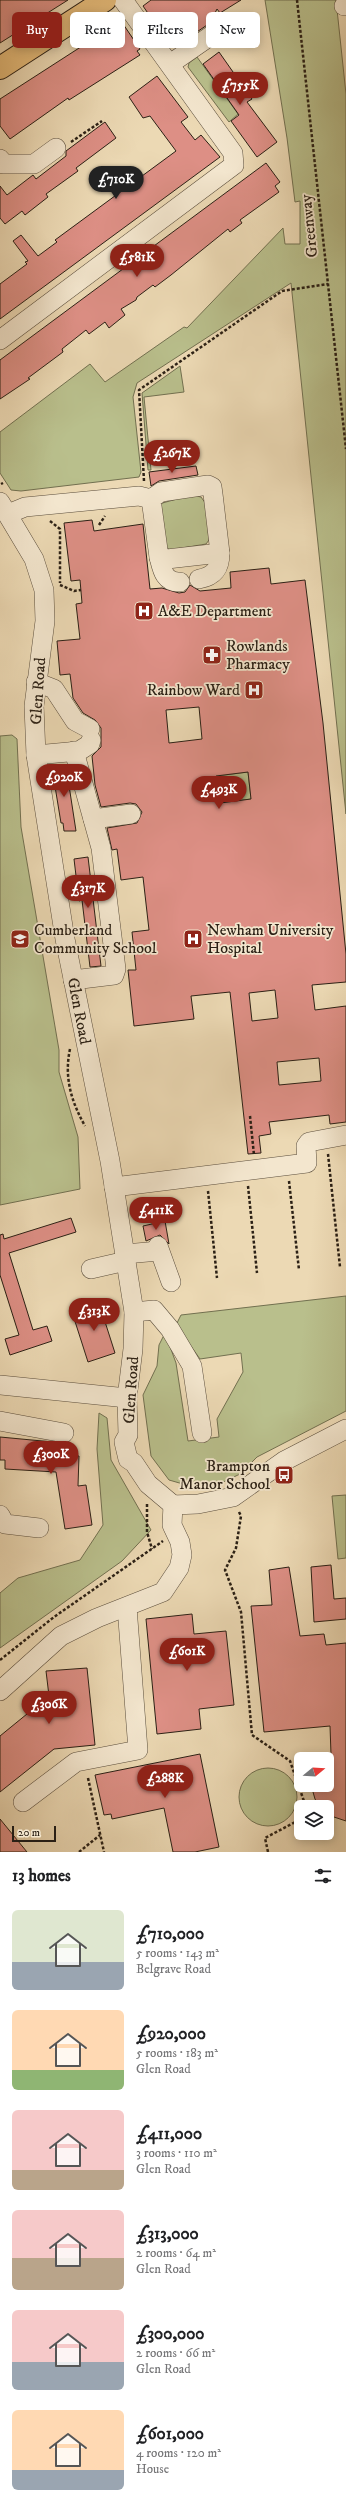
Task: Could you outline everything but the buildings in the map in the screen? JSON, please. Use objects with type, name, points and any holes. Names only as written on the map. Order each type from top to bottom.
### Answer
[{"type":"main road","points":[[0,68],[92,3]]},
{"type":"street","points":[[0,340],[234,165],[233,153],[123,0]]},
{"type":"street","points":[[170,64],[206,39]]},
{"type":"street","points":[[0,159],[3,164],[34,164],[56,148]]},
{"type":"street","points":[[3,496],[26,507],[139,496],[151,499],[161,492],[208,485],[212,487],[220,564],[217,571],[210,576],[199,579]]},
{"type":"street","name":"Glen Road","points":[[3,496],[34,559],[44,590],[45,621],[34,706],[36,755],[73,980],[114,1187],[134,1312],[133,1349],[127,1398],[128,1435],[134,1440],[137,1456],[134,1463],[148,1484],[173,1505]]},
{"type":"street","points":[[151,499],[163,574],[170,580],[180,582]]},
{"type":"street","points":[[160,557],[166,559],[220,553]]},
{"type":"street","points":[[36,682],[54,689],[75,721],[90,735],[90,744],[74,751],[36,755]]},
{"type":"street","points":[[73,980],[114,975],[116,969],[101,848],[74,751]]},
{"type":"street","points":[[94,819],[131,814]]},
{"type":"street","points":[[114,1187],[307,1162],[306,1146],[309,1142],[346,1135]]},
{"type":"street","points":[[91,1269],[159,1248],[171,1282]]},
{"type":"street","points":[[134,1312],[154,1310],[170,1329],[192,1366],[202,1433]]},
{"type":"street","points":[[1,1383],[127,1398]]},
{"type":"street","points":[[0,1421],[64,1433]]},
{"type":"street","points":[[0,1691],[61,1636],[97,1618],[162,1592],[179,1568],[182,1555],[180,1542],[172,1525],[173,1505],[198,1504],[233,1497],[284,1461],[346,1429]]},
{"type":"street","points":[[0,1515],[5,1524],[39,1528]]},
{"type":"street","points":[[23,1802],[76,1762],[138,1750],[127,1607]]},
{"type":"path","name":"Greenway","points":[[297,0],[346,448]]},
{"type":"path","points":[[56,148],[61,149],[102,121]]},
{"type":"path","points":[[144,482],[146,474],[139,390],[282,291],[328,284]]},
{"type":"path","points":[[58,527],[60,585]]},
{"type":"path","points":[[56,585],[60,585],[74,591],[81,590]]},
{"type":"path","points":[[250,1116],[254,1157]]},
{"type":"path","points":[[327,1148],[340,1267]]},
{"type":"path","points":[[289,1176],[299,1270]]},
{"type":"path","points":[[247,1179],[257,1273]]},
{"type":"path","points":[[208,1185],[217,1278]]},
{"type":"path","points":[[148,1504],[147,1532],[152,1549]]},
{"type":"path","points":[[239,1512],[241,1516],[236,1548],[225,1570],[241,1612],[252,1735],[290,1761],[304,1800]]},
{"type":"path","points":[[0,1660],[54,1616],[164,1540]]},
{"type":"path","points":[[88,1778],[104,1852]]},
{"type":"path","points":[[268,1852],[265,1838],[294,1822]]},
{"type":"path","points":[[79,1852],[100,1835]]},
{"type":"green space","points":[[265,0],[336,0],[346,94],[346,814],[291,283],[137,383],[133,397],[141,472],[139,477],[21,491],[11,490],[0,473],[0,432],[90,364],[105,382],[184,327],[187,328],[283,228],[285,244],[300,244],[300,201],[295,202],[287,138]]},
{"type":"green space","points":[[197,57],[238,114],[229,122],[188,67],[189,63]]},
{"type":"green space","points":[[180,366],[184,392],[144,397],[151,470],[148,470],[142,393]]},
{"type":"green space","points":[[191,495],[201,497],[206,504],[209,540],[206,544],[170,550],[166,547],[159,504]]},
{"type":"green space","name":"Cumberland Community School","points":[[12,735],[17,739],[21,827],[59,1050],[59,1072],[78,1137],[80,1189],[0,1205],[0,736]]},
{"type":"green space","points":[[248,772],[251,799],[220,803],[216,776]]},
{"type":"green space","points":[[346,1296],[346,1411],[257,1457],[240,1474],[219,1484],[197,1488],[169,1480],[151,1456],[143,1395],[157,1366],[159,1345],[165,1333],[176,1363],[188,1441],[219,1437],[217,1419],[243,1372],[241,1353],[200,1359],[176,1325],[181,1315]]},
{"type":"green space","points":[[99,1413],[107,1418],[111,1460],[151,1530],[122,1561],[0,1648],[0,1593],[18,1578],[80,1560],[103,1525],[97,1449]]},
{"type":"green space","points":[[346,1495],[346,1558],[338,1559],[332,1496]]},
{"type":"green space","points":[[268,1768],[284,1773],[292,1781],[294,1792],[296,1792],[296,1800],[294,1800],[294,1808],[292,1813],[284,1821],[268,1826],[252,1821],[244,1813],[239,1797],[244,1781],[252,1773]]},
{"type":"place","name":"A&E Department","points":[[144,611]]},
{"type":"place","name":"Rowlands Pharmacy","points":[[212,655]]},
{"type":"place","name":"Rainbow Ward","points":[[254,690]]},
{"type":"place","name":"Cumberland Community School","points":[[20,939]]},
{"type":"place","name":"Newham University Hospital","points":[[193,939]]},
{"type":"place","name":"Brampton Manor School","points":[[284,1475]]}]
